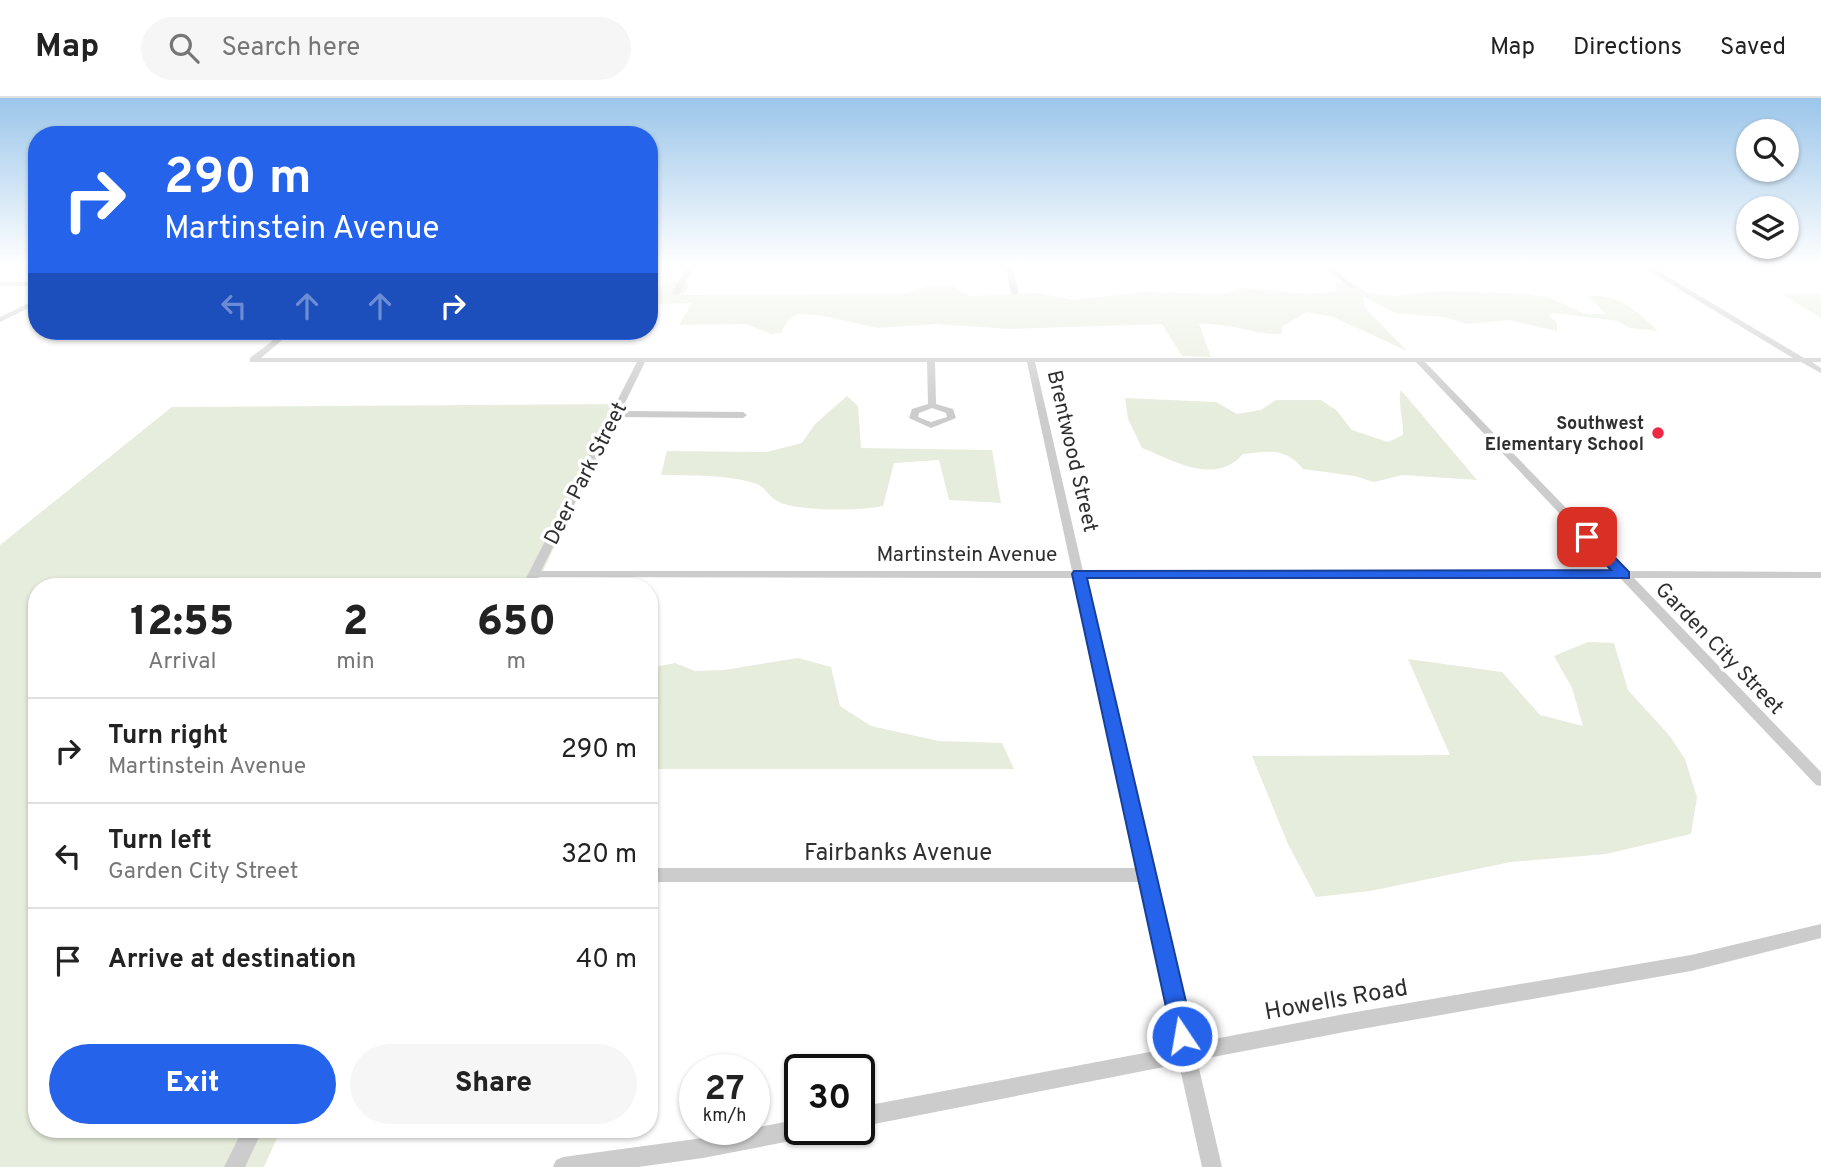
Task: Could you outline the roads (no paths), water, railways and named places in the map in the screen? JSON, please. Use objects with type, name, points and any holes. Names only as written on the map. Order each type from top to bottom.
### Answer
[{"type":"street","points":[[1725,314],[1821,371]]},
{"type":"street","points":[[278,340],[253,360],[1821,360]]},
{"type":"street","name":"Deer Park Street","points":[[532,578],[643,359]]},
{"type":"street","points":[[931,359],[932,405]]},
{"type":"street","name":"Brentwood Street","points":[[1030,359],[1212,1167]]},
{"type":"street","name":"Garden City Street","points":[[1417,359],[1821,781]]},
{"type":"street","points":[[615,414],[743,415]]},
{"type":"street","name":"Martinstein Avenue","points":[[534,574],[1821,575]]},
{"type":"street","name":"Fairbanks Avenue","points":[[658,875],[1147,875]]},
{"type":"street","name":"Howells Road","points":[[875,1114],[1186,1053],[1691,963],[1821,931]]},
{"type":"street","points":[[563,1167],[703,1148],[784,1132]]},
{"type":"street","points":[[234,1167],[248,1138]]},
{"type":"place","name":"Southwest Elementary School","points":[[1658,433]]}]
